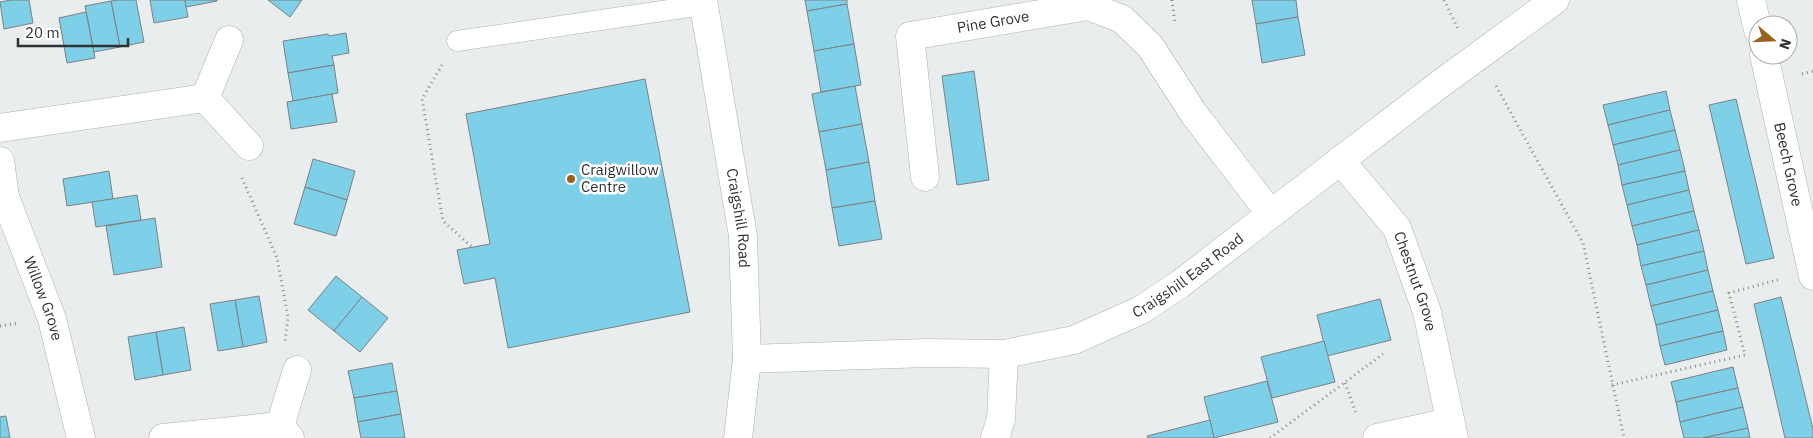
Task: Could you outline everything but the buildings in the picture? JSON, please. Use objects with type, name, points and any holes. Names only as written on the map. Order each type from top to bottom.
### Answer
[{"type":"street","name":"Craigshill East Road","points":[[747,359],[928,353],[1004,354],[1074,340],[1141,310],[1180,284],[1340,160],[1556,0]]},
{"type":"street","points":[[1751,0],[1754,15]]},
{"type":"street","name":"Craigshill Road","points":[[703,2],[743,236],[747,359],[738,438]]},
{"type":"street","name":"Pine Grove","points":[[925,177],[910,36],[1088,6],[1122,18],[1150,46],[1194,114],[1270,213]]},
{"type":"street","points":[[205,98],[229,40]]},
{"type":"street","name":"Beech Grove","points":[[1766,65],[1812,273]]},
{"type":"street","points":[[0,128],[205,98]]},
{"type":"street","points":[[205,98],[249,146]]},
{"type":"street","name":"Chestnut Grove","points":[[1340,160],[1397,228],[1427,312],[1452,430],[1377,438]]},
{"type":"street","name":"Willow Grove","points":[[0,161],[5,197],[52,319],[81,438]]},
{"type":"street","points":[[995,438],[1001,419],[1004,354]]},
{"type":"street","points":[[162,438],[285,432],[297,370]]},
{"type":"lane","points":[[457,42],[703,2]]},
{"type":"path","points":[[1444,0],[1459,33]]},
{"type":"path","points":[[457,42],[422,99],[443,221],[472,247]]},
{"type":"path","points":[[1496,86],[1583,243],[1624,438]]},
{"type":"path","points":[[249,146],[239,174],[277,258],[288,317],[282,361],[297,370]]},
{"type":"path","points":[[1612,385],[1745,355],[1729,292],[1812,273]]},
{"type":"path","points":[[1270,438],[1383,354]]},
{"type":"path","points":[[1345,383],[1352,400]]},
{"type":"place","name":"Craigwillow Centre","points":[[571,179]]}]
